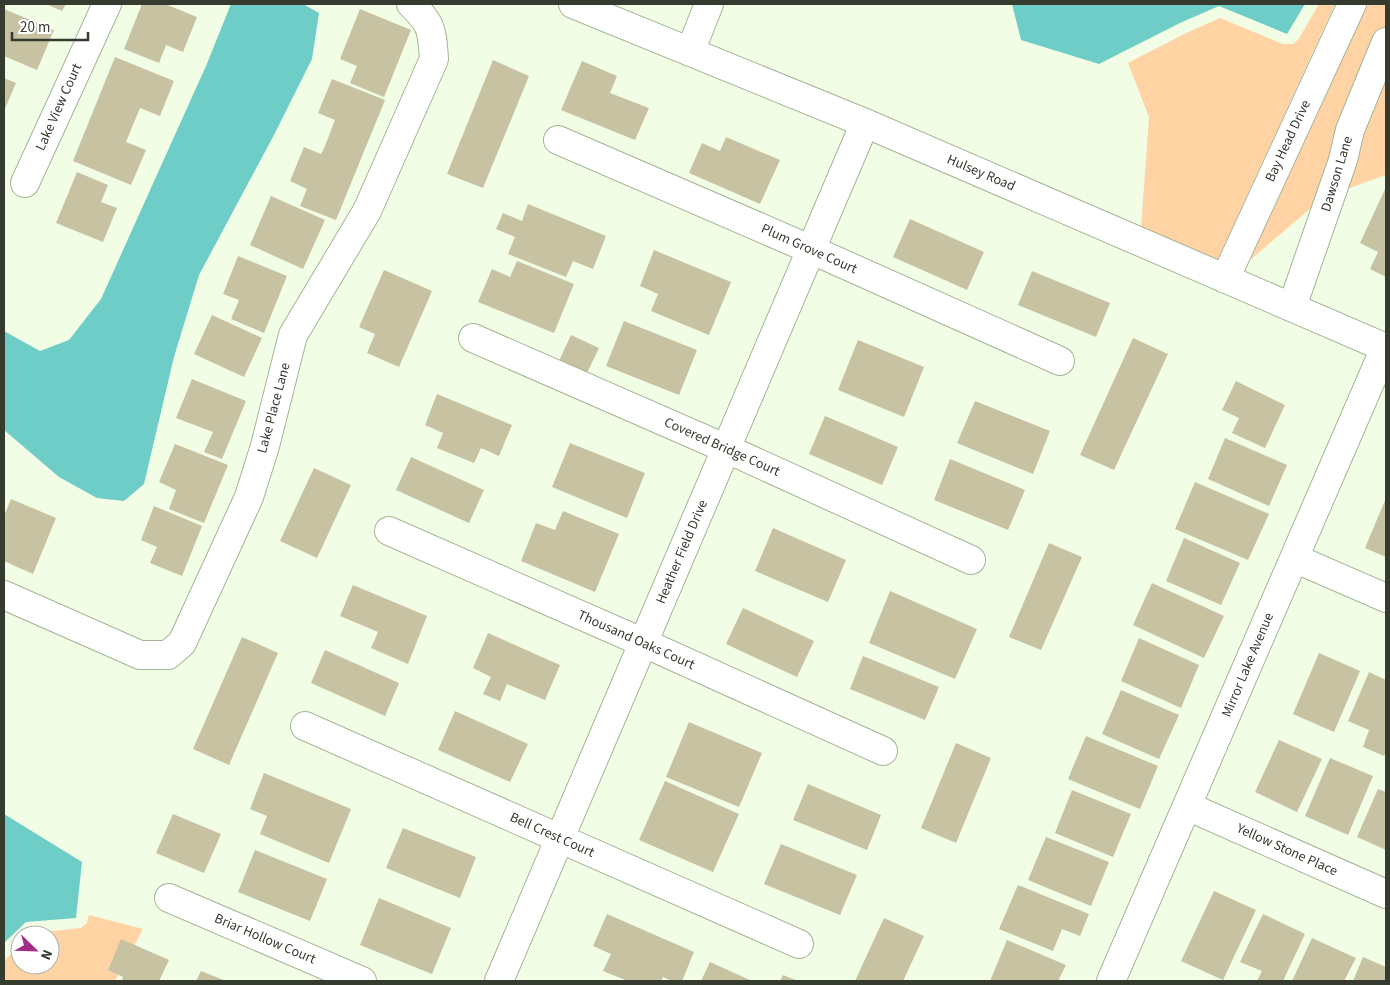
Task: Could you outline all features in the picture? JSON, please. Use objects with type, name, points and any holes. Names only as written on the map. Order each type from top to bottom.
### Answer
[{"type":"street","name":"Lake View Court","points":[[25,183],[107,4]]},
{"type":"street","name":"Lake Place Lane","points":[[4,595],[140,655],[168,655],[182,643],[248,497],[265,446],[293,335],[367,211],[434,58],[432,34],[426,18],[411,4]]},
{"type":"street","name":"Hulsey Road","points":[[573,4],[865,122],[1386,348]]},
{"type":"street","points":[[690,52],[708,4]]},
{"type":"street","name":"Bay Head Drive","points":[[1225,279],[1352,4]]},
{"type":"street","name":"Dawson Lane","points":[[1292,307],[1343,160],[1350,130],[1386,42]]},
{"type":"street","name":"Heather Field Drive","points":[[498,981],[812,250],[865,122]]},
{"type":"street","name":"Plum Grove Court","points":[[558,140],[812,250],[1060,361]]},
{"type":"street","name":"Covered Bridge Court","points":[[473,338],[726,449],[971,560]]},
{"type":"street","name":"Mirror Lake Avenue","points":[[1111,981],[1386,348]]},
{"type":"street","name":"Thousand Oaks Court","points":[[389,531],[883,751]]},
{"type":"street","points":[[1294,558],[1386,598]]},
{"type":"street","name":"Bell Crest Court","points":[[305,726],[799,944]]},
{"type":"street","name":"Yellow Stone Place","points":[[1187,806],[1386,894]]},
{"type":"street","name":"Briar Hollow Court","points":[[169,898],[362,981]]},
{"type":"shaded area","points":[[1319,4],[1335,4],[1217,261],[1141,228],[1149,117],[1128,63],[1220,18],[1283,44],[1293,44],[1298,40]]},
{"type":"shaded area","points":[[1368,4],[1386,4],[1386,175],[1324,197],[1250,260]]},
{"type":"shaded area","points":[[89,915],[143,929],[115,981],[4,981],[4,961],[10,955],[10,975],[60,975],[60,930],[81,928],[87,923]]},
{"type":"water","points":[[231,4],[303,4],[319,13],[312,59],[274,135],[199,275],[174,357],[144,484],[124,501],[97,498],[59,477],[4,430],[4,331],[40,351],[69,340],[101,299],[206,66]]},
{"type":"water","points":[[1012,4],[1305,4],[1287,34],[1219,6],[1180,23],[1099,64],[1021,40]]},
{"type":"water","points":[[4,814],[82,862],[76,918],[10,925],[10,937],[4,943]]},
{"type":"building","points":[[46,4],[66,4],[62,11]]},
{"type":"building","points":[[142,4],[165,4],[197,17],[183,52],[166,45],[159,63],[124,49]]},
{"type":"building","points":[[4,9],[54,30],[37,70],[4,56]]},
{"type":"building","points":[[360,9],[411,30],[384,97],[350,83],[357,66],[340,59]]},
{"type":"building","points":[[115,57],[174,81],[160,116],[140,108],[126,142],[146,150],[131,185],[73,161]]},
{"type":"building","points":[[493,60],[529,76],[483,188],[447,174]]},
{"type":"building","points":[[582,61],[617,76],[610,93],[649,108],[635,140],[561,110]]},
{"type":"building","points":[[4,78],[16,83],[4,111]]},
{"type":"building","points":[[332,79],[385,100],[336,220],[300,206],[307,189],[290,181],[304,147],[321,154],[325,146],[335,120],[318,113]]},
{"type":"building","points":[[726,137],[780,160],[760,204],[689,173],[702,143],[720,151]]},
{"type":"building","points":[[77,172],[108,185],[101,202],[117,208],[103,242],[56,223]]},
{"type":"building","points":[[1386,187],[1386,277],[1370,269],[1378,252],[1360,243]]},
{"type":"building","points":[[271,196],[325,220],[303,269],[250,245]]},
{"type":"building","points":[[528,204],[606,236],[593,269],[573,261],[566,277],[508,254],[515,237],[496,229],[503,213],[522,221]]},
{"type":"building","points":[[910,219],[984,252],[967,290],[893,257]]},
{"type":"building","points":[[654,250],[731,282],[709,335],[651,311],[658,294],[640,286]]},
{"type":"building","points":[[238,256],[287,276],[264,333],[231,319],[239,300],[223,294]]},
{"type":"building","points":[[517,261],[574,284],[554,333],[478,302],[492,269],[510,277]]},
{"type":"building","points":[[384,270],[432,291],[399,367],[367,353],[375,334],[359,327]]},
{"type":"building","points":[[1032,271],[1110,303],[1096,337],[1018,305]]},
{"type":"building","points":[[212,315],[262,338],[244,377],[194,354]]},
{"type":"building","points":[[624,321],[697,350],[679,395],[606,366]]},
{"type":"building","points":[[571,335],[599,348],[586,375],[558,363]]},
{"type":"building","points":[[1133,338],[1168,354],[1114,470],[1080,455]]},
{"type":"building","points":[[858,340],[924,367],[904,417],[838,390]]},
{"type":"building","points":[[192,379],[246,401],[222,459],[204,452],[213,432],[176,418]]},
{"type":"building","points":[[1236,381],[1285,405],[1265,448],[1232,433],[1239,418],[1222,410]]},
{"type":"building","points":[[437,394],[512,425],[499,456],[481,448],[474,463],[437,448],[443,433],[425,425]]},
{"type":"building","points":[[975,401],[1050,431],[1033,474],[957,443]]},
{"type":"building","points":[[825,416],[898,447],[882,485],[809,454]]},
{"type":"building","points":[[1225,438],[1287,465],[1269,506],[1208,479]]},
{"type":"building","points":[[570,443],[645,473],[627,518],[552,487]]},
{"type":"building","points":[[175,444],[228,465],[204,523],[169,509],[176,490],[159,482]]},
{"type":"building","points":[[411,457],[484,490],[469,523],[396,490]]},
{"type":"building","points":[[950,459],[1025,490],[1008,530],[934,500]]},
{"type":"building","points":[[314,468],[351,485],[317,558],[280,541]]},
{"type":"building","points":[[1195,482],[1269,514],[1248,560],[1175,529]]},
{"type":"building","points":[[1386,498],[1386,557],[1365,548]]},
{"type":"building","points":[[11,499],[56,518],[33,574],[4,561],[4,516]]},
{"type":"building","points":[[154,506],[202,526],[182,576],[150,563],[157,547],[141,540]]},
{"type":"building","points":[[563,511],[619,534],[595,592],[521,561],[536,523],[555,530]]},
{"type":"building","points":[[773,528],[846,560],[828,602],[755,571]]},
{"type":"building","points":[[1184,538],[1240,563],[1221,605],[1166,581]]},
{"type":"building","points":[[1049,543],[1082,557],[1041,650],[1009,637]]},
{"type":"building","points":[[1152,583],[1224,616],[1204,658],[1133,625]]},
{"type":"building","points":[[353,585],[427,616],[408,664],[371,648],[378,632],[340,616]]},
{"type":"building","points":[[890,591],[977,629],[955,679],[869,643]]},
{"type":"building","points":[[743,608],[814,641],[797,677],[726,644]]},
{"type":"building","points":[[488,633],[560,665],[545,700],[507,684],[500,701],[483,694],[491,677],[473,668]]},
{"type":"building","points":[[242,637],[278,653],[229,765],[193,749]]},
{"type":"building","points":[[1139,638],[1199,665],[1181,708],[1121,681]]},
{"type":"building","points":[[325,650],[399,683],[385,716],[311,683]]},
{"type":"building","points":[[1319,653],[1360,671],[1334,732],[1293,714]]},
{"type":"building","points":[[863,656],[939,687],[925,720],[850,689]]},
{"type":"building","points":[[1369,672],[1386,680],[1386,751],[1384,756],[1363,747],[1369,730],[1348,721]]},
{"type":"building","points":[[1121,690],[1179,715],[1159,759],[1102,734]]},
{"type":"building","points":[[455,711],[528,744],[510,782],[438,750]]},
{"type":"building","points":[[689,722],[762,753],[739,807],[666,777]]},
{"type":"building","points":[[1086,736],[1158,766],[1140,809],[1068,779]]},
{"type":"building","points":[[1279,740],[1322,759],[1297,812],[1255,792]]},
{"type":"building","points":[[956,743],[991,758],[956,843],[921,828]]},
{"type":"building","points":[[1330,758],[1373,776],[1348,835],[1305,816]]},
{"type":"building","points":[[264,773],[351,809],[329,863],[260,834],[267,816],[250,809]]},
{"type":"building","points":[[665,781],[739,814],[713,872],[639,840]]},
{"type":"building","points":[[808,784],[881,815],[867,850],[793,820]]},
{"type":"building","points":[[1378,789],[1386,792],[1386,850],[1357,837]]},
{"type":"building","points":[[1072,790],[1131,814],[1113,857],[1055,833]]},
{"type":"building","points":[[173,814],[221,834],[204,873],[156,853]]},
{"type":"building","points":[[403,828],[476,857],[460,898],[386,868]]},
{"type":"building","points":[[1046,837],[1109,862],[1091,906],[1028,880]]},
{"type":"building","points":[[781,844],[857,875],[840,915],[764,884]]},
{"type":"building","points":[[255,850],[327,879],[310,921],[238,892]]},
{"type":"building","points":[[1018,885],[1089,914],[1080,936],[1062,929],[1053,951],[999,929]]},
{"type":"building","points":[[1214,891],[1256,910],[1223,980],[1181,961]]},
{"type":"building","points":[[379,898],[451,928],[432,974],[360,945]]},
{"type":"building","points":[[607,914],[694,952],[682,981],[672,981],[663,977],[661,981],[628,981],[603,971],[611,954],[593,946]]},
{"type":"building","points":[[1263,914],[1305,934],[1283,981],[1257,981],[1262,971],[1240,962]]},
{"type":"building","points":[[884,918],[924,936],[903,981],[855,981]]},
{"type":"building","points":[[1312,938],[1356,958],[1344,981],[1292,981]]},
{"type":"building","points":[[121,939],[169,960],[159,981],[122,981],[123,977],[108,970]]},
{"type":"building","points":[[1007,940],[1066,965],[1058,981],[990,981]]},
{"type":"building","points":[[1363,957],[1386,967],[1386,981],[1353,981]]},
{"type":"building","points":[[710,962],[752,981],[701,981]]},
{"type":"building","points":[[201,971],[226,981],[196,981]]},
{"type":"building","points":[[783,975],[798,981],[780,981]]}]
